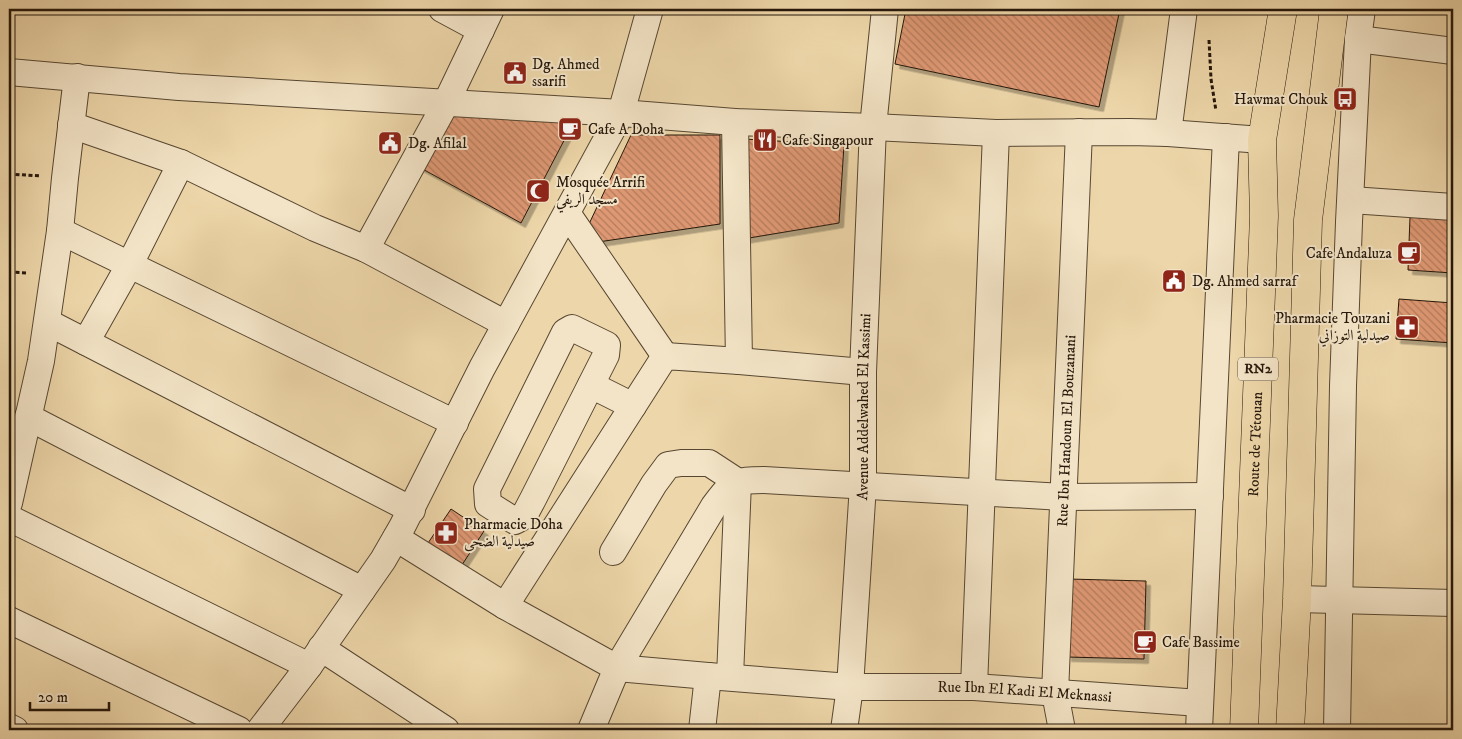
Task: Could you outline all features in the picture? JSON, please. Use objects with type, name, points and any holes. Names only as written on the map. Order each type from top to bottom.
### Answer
[{"type":"highway","name":"Route de Tétouan","points":[[1244,730],[1264,216],[1262,140],[1283,9]]},
{"type":"highway","points":[[1290,730],[1297,599],[1308,220],[1334,9]]},
{"type":"street","points":[[366,249],[446,104],[486,19],[442,9]]},
{"type":"street","points":[[260,730],[315,657],[383,560],[412,510],[482,368],[620,113],[650,9]]},
{"type":"street","name":"Avenue Addelwahed El Kassimi","points":[[850,687],[863,485],[863,372],[873,127],[885,9]]},
{"type":"street","points":[[1168,133],[1184,9]]},
{"type":"street","points":[[1336,730],[1348,222],[1351,200],[1358,39],[1362,9]]},
{"type":"street","points":[[1358,39],[1453,51]]},
{"type":"street","points":[[9,72],[179,87],[620,113],[735,122],[996,133],[1168,133],[1262,140]]},
{"type":"street","points":[[9,503],[41,361],[60,231],[77,77]]},
{"type":"street","points":[[735,122],[739,361]]},
{"type":"street","points":[[71,125],[181,163],[315,228],[366,249],[506,324]]},
{"type":"street","name":"Rue Ibn Handoun El Bouzanani","points":[[1062,730],[1055,693],[1079,132]]},
{"type":"street","points":[[974,687],[996,133]]},
{"type":"street","points":[[1199,730],[1226,137]]},
{"type":"street","points":[[86,342],[130,264],[181,163]]},
{"type":"street","points":[[1351,200],[1453,206]]},
{"type":"street","points":[[567,213],[665,356]]},
{"type":"street","points":[[60,231],[455,423]]},
{"type":"street","points":[[47,322],[412,510]]},
{"type":"street","points":[[572,328],[607,345],[606,354],[592,384],[524,516],[515,521],[488,504],[487,490],[565,332],[572,328]]},
{"type":"street","points":[[665,356],[863,372]]},
{"type":"street","points":[[506,606],[665,356]]},
{"type":"street","points":[[592,384],[634,406]]},
{"type":"street","points":[[28,416],[362,590]]},
{"type":"street","points":[[613,552],[654,484],[668,466],[681,463],[709,463],[738,482]]},
{"type":"street","points":[[590,730],[617,668],[714,506],[730,487],[738,482],[764,480],[1063,497],[1210,496]]},
{"type":"street","points":[[702,730],[719,677],[738,482]]},
{"type":"street","points":[[9,518],[315,657],[446,730]]},
{"type":"street","points":[[396,538],[506,606],[617,668]]},
{"type":"street","points":[[1297,599],[1453,603]]},
{"type":"street","points":[[9,620],[239,730]]},
{"type":"street","name":"Rue Ibn El Kadi El Meknassi","points":[[617,668],[850,687],[974,687],[1200,703]]},
{"type":"street","points":[[844,730],[850,687]]},
{"type":"street","points":[[9,727],[15,730]]},
{"type":"path","points":[[1210,33],[1208,41],[1210,79],[1216,116],[1226,137]]},
{"type":"building","points":[[906,9],[1120,9],[1099,107],[895,64]]},
{"type":"building","points":[[444,112],[556,113],[570,129],[521,223],[417,166]]},
{"type":"building","points":[[631,135],[720,135],[720,224],[598,242],[589,224]]},
{"type":"building","points":[[744,139],[844,145],[839,223],[743,239]]},
{"type":"building","points":[[1410,217],[1453,219],[1453,273],[1408,270]]},
{"type":"building","points":[[1399,299],[1453,303],[1453,343],[1396,339]]},
{"type":"building","points":[[451,509],[484,531],[460,568],[426,546]]},
{"type":"building","points":[[1068,579],[1146,581],[1144,659],[1067,657]]},
{"type":"place","name":"Dg. Ahmed ssarifi","points":[[515,73]]},
{"type":"place","name":"Hawmat Chouk","points":[[1345,99]]},
{"type":"place","name":"Cafe A Doha","points":[[570,129]]},
{"type":"place","name":"Cafe Singapour","points":[[765,140]]},
{"type":"place","name":"Dg. Afilal","points":[[390,143]]},
{"type":"place","name":"Mosquée Arrifi مسجد الريفي","points":[[538,191]]},
{"type":"place","name":"Cafe Andaluza","points":[[1409,253]]},
{"type":"place","name":"Dg. Ahmed sarraf","points":[[1174,281]]},
{"type":"place","name":"Pharmacie Touzani صيدلية التوزاني","points":[[1407,327]]},
{"type":"place","name":"Pharmacie Doha صيدلية الضحى","points":[[446,533]]},
{"type":"place","name":"Cafe Bassime","points":[[1145,642]]}]
